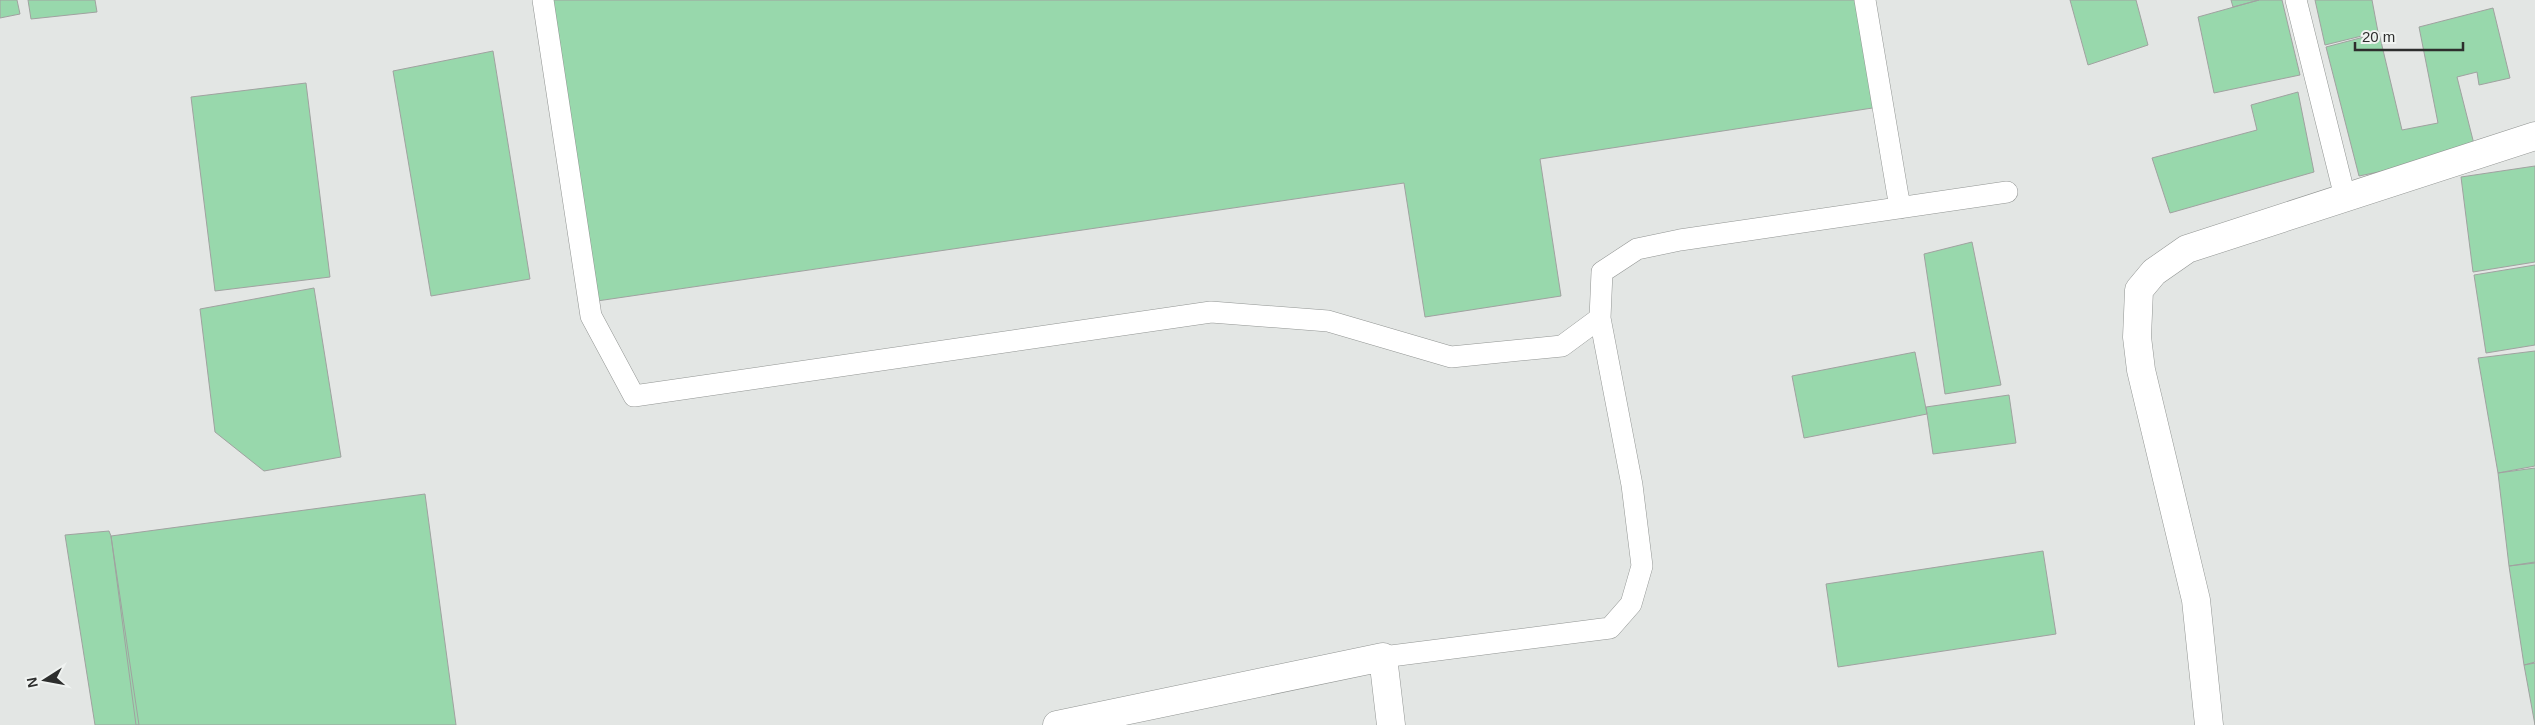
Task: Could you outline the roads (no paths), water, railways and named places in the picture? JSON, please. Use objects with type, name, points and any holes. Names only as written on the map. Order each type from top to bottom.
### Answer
[{"type":"street","points":[[2209,725],[2196,600],[2141,370],[2137,337],[2139,290],[2154,272],[2187,249],[2535,136]]},
{"type":"street","points":[[1057,725],[1383,657],[1391,725]]},
{"type":"lane","points":[[543,0],[591,316],[634,396],[1211,312],[1328,321],[1451,357],[1562,346],[1600,318]]},
{"type":"lane","points":[[1864,0],[1900,208]]},
{"type":"lane","points":[[2296,0],[2345,197]]},
{"type":"lane","points":[[1383,657],[1610,628],[1631,604],[1642,566],[1632,485],[1600,318],[1602,272],[1637,249],[1680,240],[2007,192]]}]
